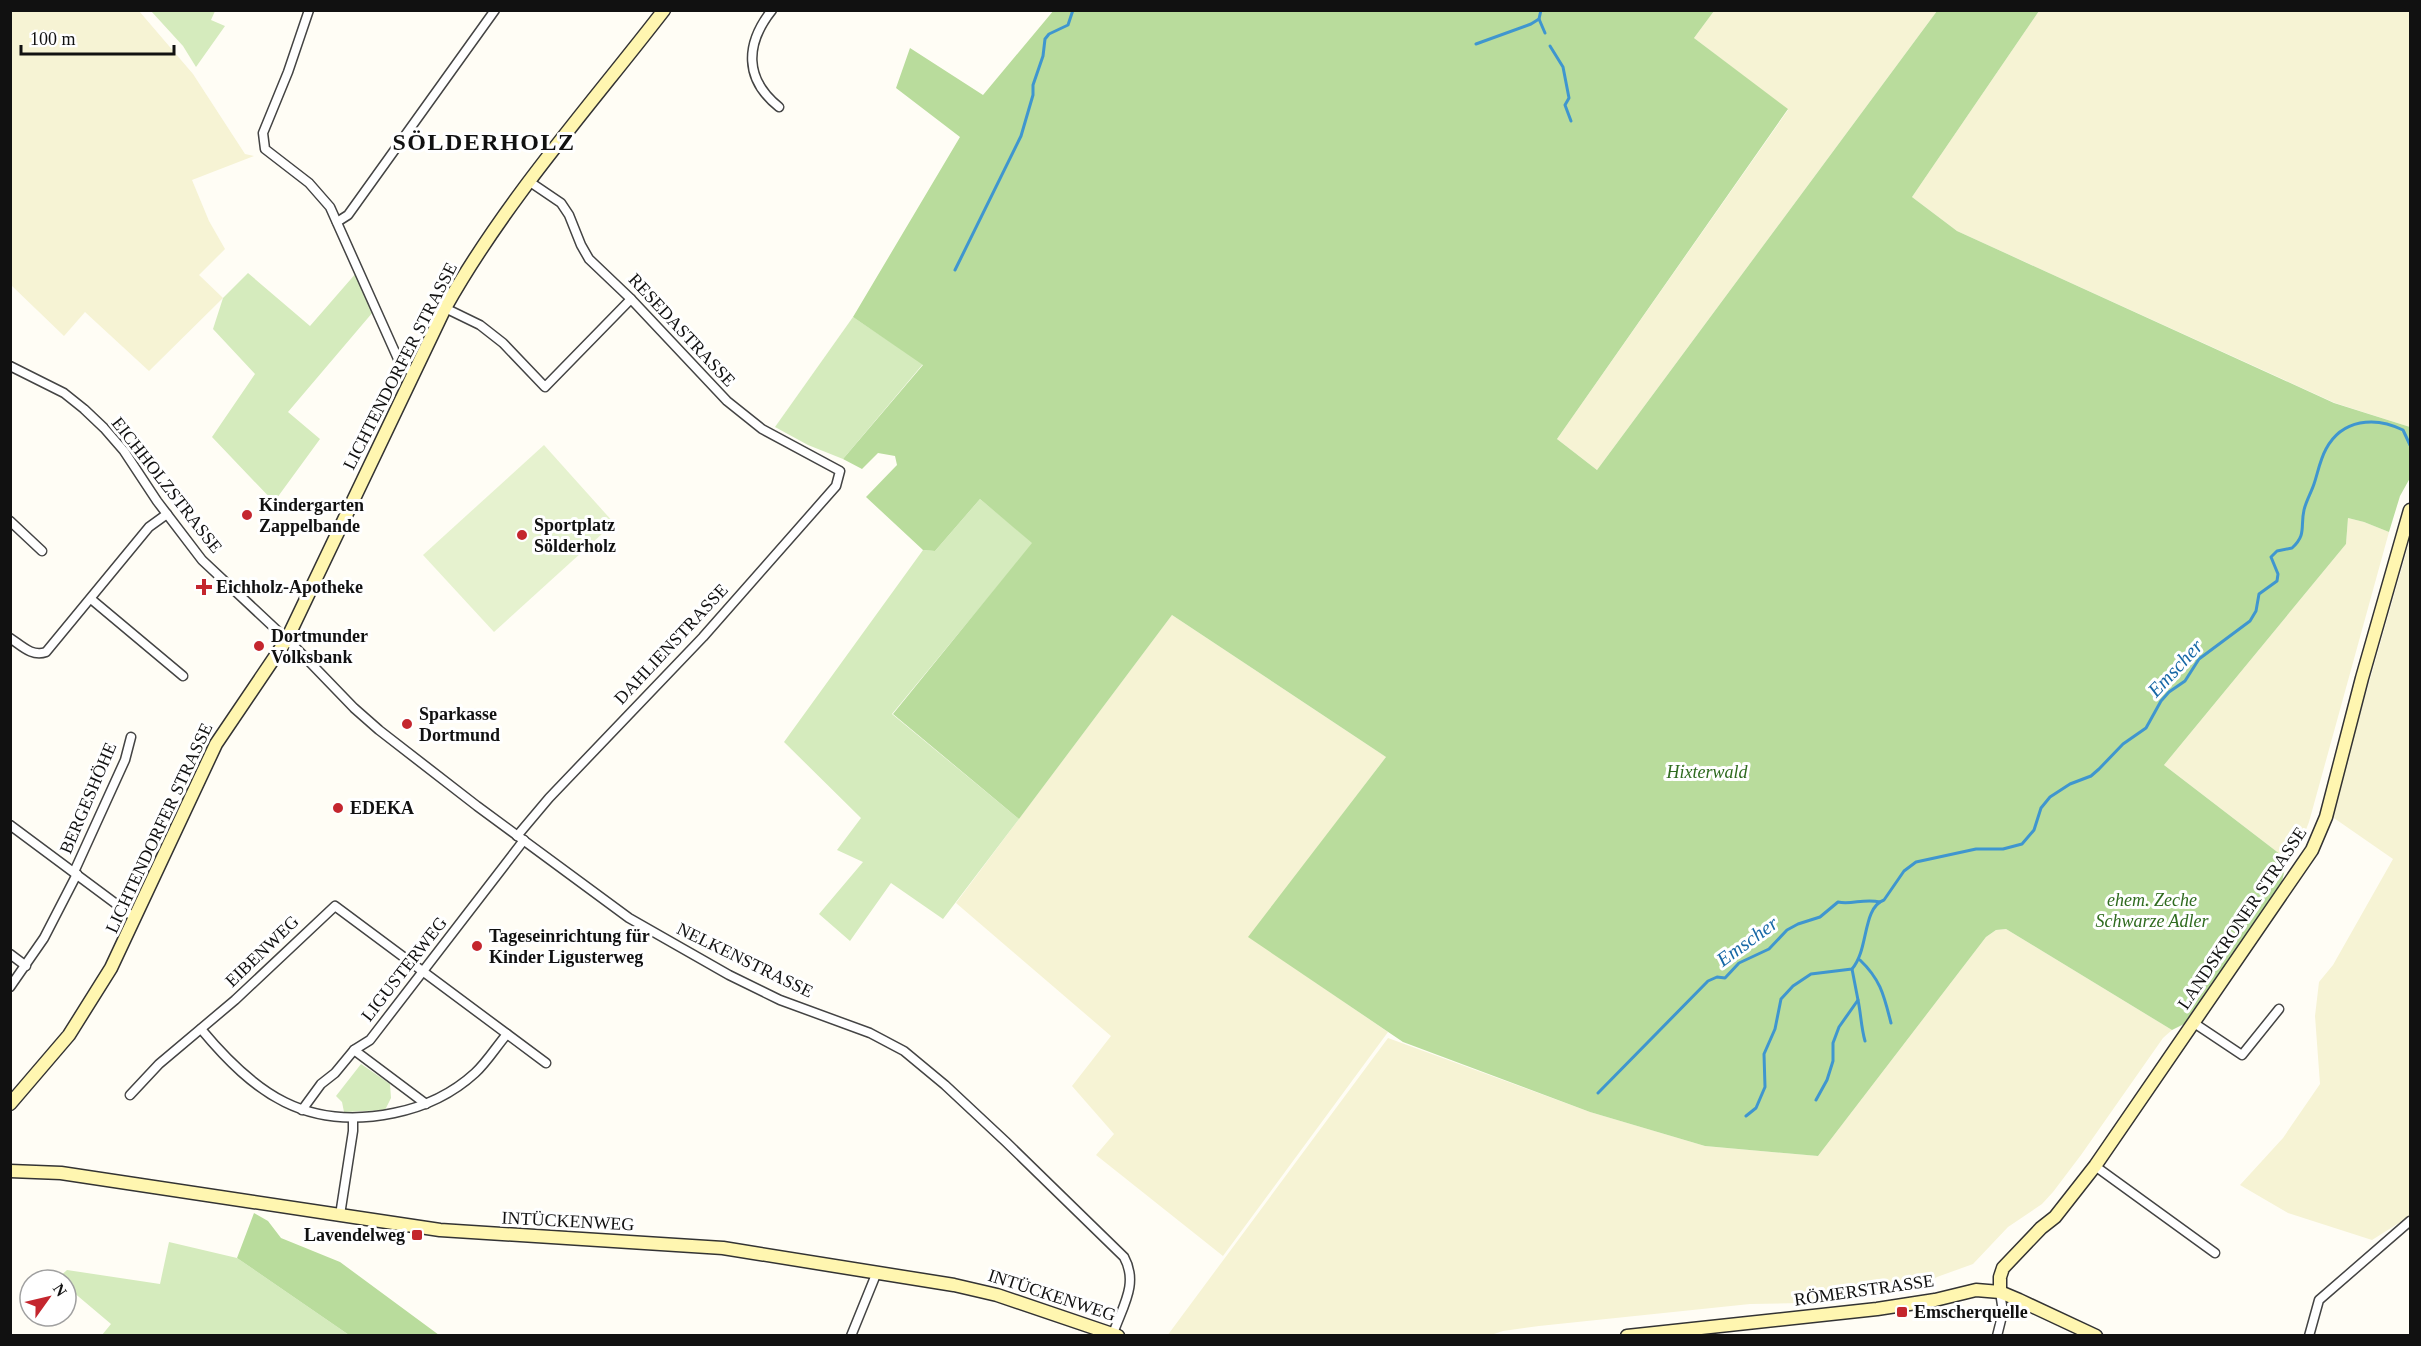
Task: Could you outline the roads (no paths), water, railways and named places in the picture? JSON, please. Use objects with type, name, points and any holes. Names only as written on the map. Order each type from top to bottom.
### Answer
[{"type":"street","points":[[309,10],[288,72],[263,133],[263,143],[271,156],[315,190],[330,207],[399,361],[405,368],[415,373]]},
{"type":"street","points":[[337,222],[348,215],[495,10]]},
{"type":"street","name":"LICHTENDORFER STRASSE","points":[[10,1104],[50,1061],[84,1014],[111,968],[216,744],[286,639],[445,308],[467,270],[530,182],[664,10]]},
{"type":"street","points":[[772,10],[757,31],[752,59],[759,87],[767,98],[779,107]]},
{"type":"street","name":"RESEDASTRASSE","points":[[530,182],[561,203],[589,259],[631,299],[731,405],[782,441],[840,471]]},
{"type":"street","points":[[445,308],[480,325],[503,343],[545,387],[631,299]]},
{"type":"street","name":"EICHHOLZSTRASSE","points":[[10,366],[48,383],[84,409],[124,451],[202,560],[286,639]]},
{"type":"street","name":"DAHLIENSTRASSE","points":[[521,838],[549,798],[703,637],[837,486],[840,471]]},
{"type":"street","name":"LANDSKRONER STRASSE","points":[[2000,1292],[2000,1277],[2003,1268],[2055,1216],[2096,1166],[2299,870],[2320,833],[2410,510]]},
{"type":"street","points":[[10,638],[32,653],[39,655],[46,652],[149,527],[167,514]]},
{"type":"street","points":[[10,521],[42,551]]},
{"type":"street","points":[[91,598],[183,675]]},
{"type":"street","name":"NELKENSTRASSE","points":[[286,639],[363,716],[521,838],[637,922],[729,975],[780,1000],[870,1033],[904,1051],[945,1085],[1124,1257],[1132,1276],[1116,1335]]},
{"type":"street","name":"BERGESHÖHE","points":[[10,987],[44,938],[125,760],[131,737]]},
{"type":"street","points":[[10,825],[135,918]]},
{"type":"street","name":"LIGUSTERWEG","points":[[302,1110],[316,1090],[334,1074],[354,1050],[370,1040],[424,971],[521,838]]},
{"type":"street","name":"EIBENWEG","points":[[130,1095],[159,1064],[235,1000],[335,906],[424,971]]},
{"type":"street","points":[[10,954],[26,966]]},
{"type":"street","points":[[424,971],[546,1062]]},
{"type":"street","points":[[2194,1023],[2242,1056],[2279,1009]]},
{"type":"street","points":[[201,1029],[244,1076],[266,1092],[302,1110],[353,1119],[386,1115],[426,1104],[452,1090],[474,1073],[507,1034]]},
{"type":"street","points":[[354,1050],[426,1104]]},
{"type":"street","points":[[340,1215],[353,1119]]},
{"type":"street","points":[[2096,1166],[2215,1253]]},
{"type":"street","name":"INTÜCKENWEG","points":[[10,1171],[61,1173],[472,1233],[723,1248],[877,1272],[997,1294],[1116,1335]]},
{"type":"street","points":[[2309,1335],[2319,1300],[2410,1221]]},
{"type":"street","points":[[851,1335],[877,1272]]},
{"type":"street","name":"RÖMERSTRASSE","points":[[1627,1335],[1877,1309],[1935,1300],[1976,1290],[2000,1292],[2096,1335]]},
{"type":"street","points":[[1997,1335],[2003,1312],[2000,1292]]},
{"type":"waterway","points":[[955,270],[1021,136],[1033,95],[1033,85],[1043,56],[1045,39],[1049,34],[1068,25],[1073,10]]},
{"type":"waterway","points":[[1541,10],[1539,19],[1545,33]]},
{"type":"waterway","points":[[1476,44],[1539,19]]},
{"type":"waterway","points":[[1550,46],[1563,67],[1569,98],[1565,105],[1571,121]]},
{"type":"waterway","name":"Emscher","points":[[1746,1116],[1756,1108],[1765,1087],[1764,1054],[1775,1029],[1781,999],[1793,986],[1811,974],[1852,969],[1861,951],[1872,911],[1884,900],[1904,871],[1916,862],[1976,849],[2003,849],[2022,844],[2034,830],[2041,808],[2050,797],[2070,784],[2091,776],[2123,744],[2146,728],[2161,701],[2185,681],[2199,659],[2250,621],[2256,611],[2259,594],[2277,581],[2278,574],[2271,557],[2277,551],[2292,548],[2300,539],[2305,507],[2322,457],[2333,439],[2350,426],[2371,422],[2403,430],[2410,445]]},
{"type":"waterway","name":"Emscher","points":[[1598,1093],[1708,981],[1717,977],[1725,978],[1739,963],[1769,949],[1787,930],[1820,917],[1838,902],[1880,902]]},
{"type":"waterway","points":[[1860,960],[1873,974],[1884,996],[1891,1023]]},
{"type":"waterway","points":[[1816,1100],[1827,1080],[1833,1061],[1833,1043],[1839,1027],[1858,1000],[1852,969]]},
{"type":"waterway","points":[[1858,1000],[1865,1041]]},
{"type":"place","name":"Kindergarten Zappelbande","points":[[247,515]]},
{"type":"place","name":"Sportplatz Sölderholz","points":[[522,535]]},
{"type":"place","name":"Eichholz-Apotheke","points":[[204,587]]},
{"type":"place","name":"Dortmunder Volksbank","points":[[259,646]]},
{"type":"place","name":"Sparkasse Dortmund","points":[[407,724]]},
{"type":"place","name":"EDEKA","points":[[338,808]]},
{"type":"place","name":"Tageseinrichtung für Kinder Ligusterweg","points":[[477,946]]},
{"type":"place","name":"Lavendelweg","points":[[417,1235]]},
{"type":"place","name":"Emscherquelle","points":[[1902,1312]]},
{"type":"district","name":"SÖLDERHOLZ","points":[[484,142]]},
{"type":"park label","name":"Hixterwald","points":[[1707,772]]},
{"type":"park label","name":"ehem. Zeche Schwarze Adler","points":[[2152,910]]}]
